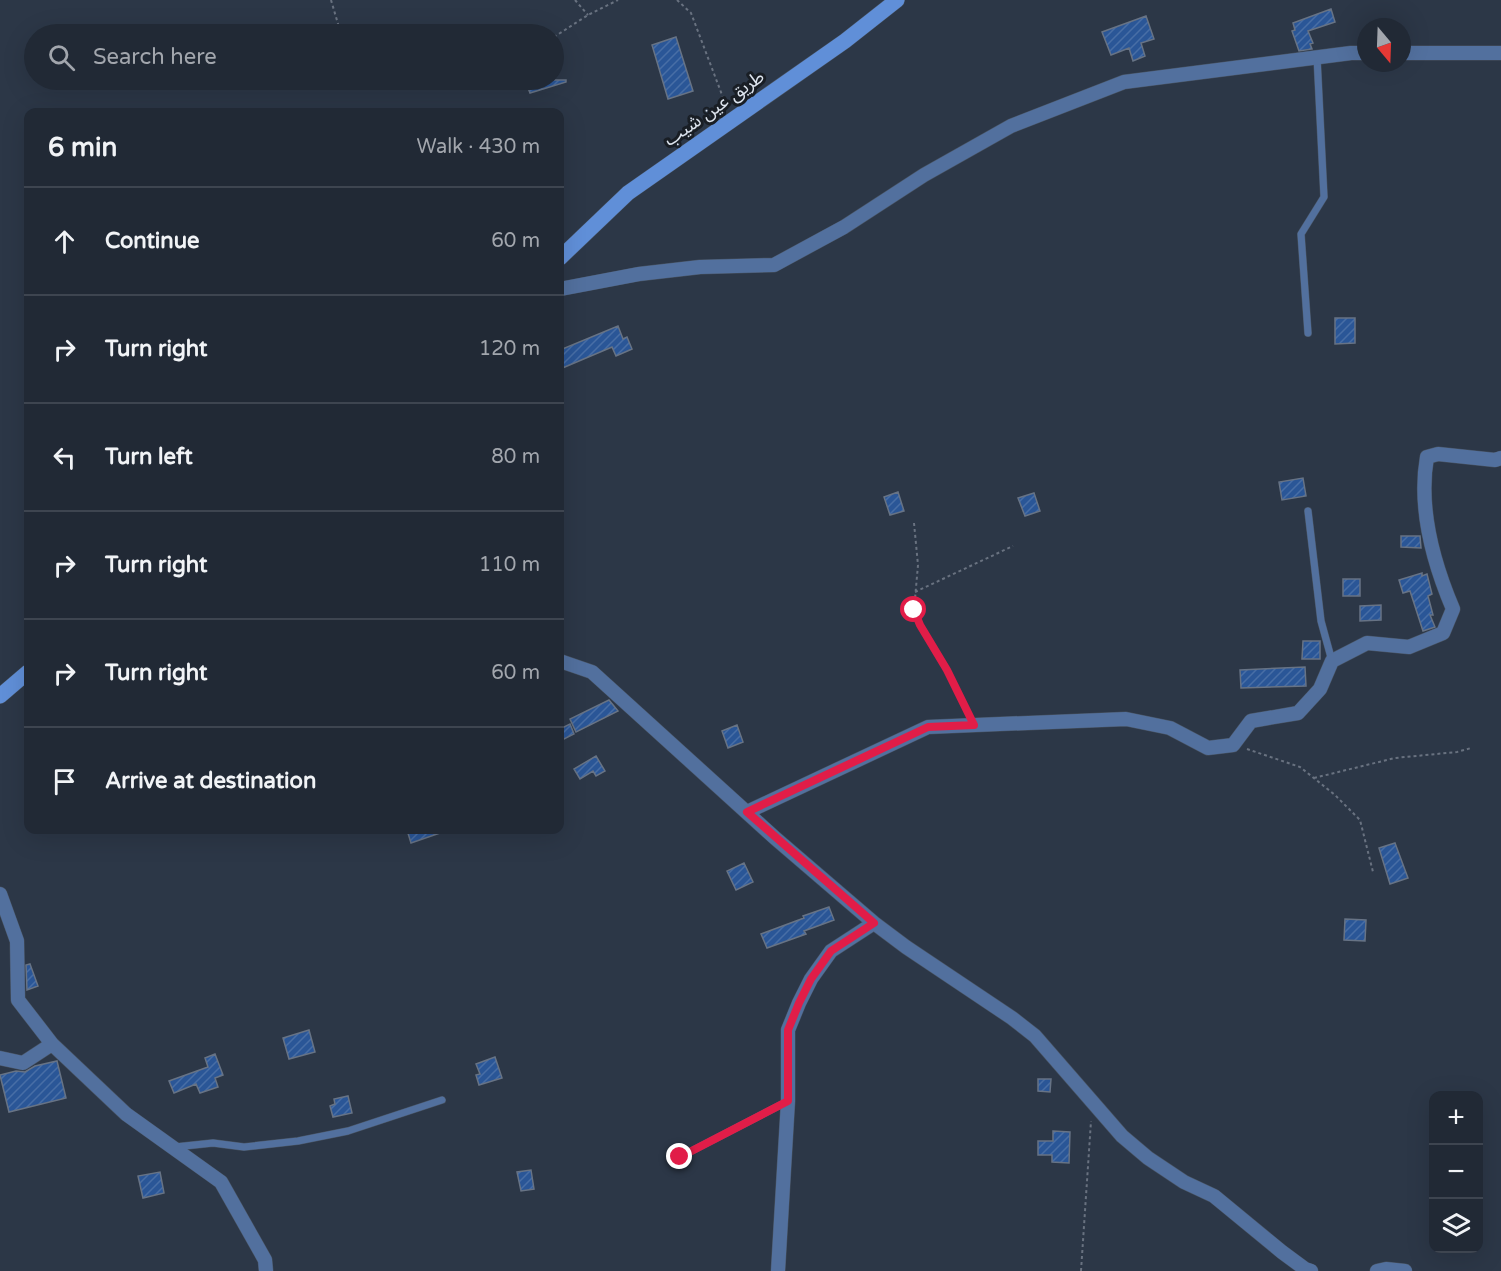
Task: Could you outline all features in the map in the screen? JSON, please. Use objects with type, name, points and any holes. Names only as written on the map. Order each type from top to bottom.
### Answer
[{"type":"main road","name":"طريق عين شيب","points":[[564,254],[628,193],[845,41],[897,0]]},
{"type":"main road","points":[[0,696],[24,675]]},
{"type":"street","points":[[1411,53],[1501,52]]},
{"type":"street","points":[[564,288],[639,274],[700,267],[774,265],[844,227],[924,175],[1011,126],[1124,82],[1357,54]]},
{"type":"street","points":[[747,812],[928,727],[1126,719],[1170,728],[1208,748],[1233,745],[1251,721],[1298,713],[1320,689],[1332,661],[1367,642],[1409,647],[1443,633],[1453,609],[1429,540],[1424,474],[1427,457],[1438,454],[1495,460],[1501,458]]},
{"type":"street","points":[[564,662],[592,672],[874,923],[1035,1036],[1122,1136],[1148,1158],[1184,1182],[1214,1196],[1282,1252],[1311,1271]]},
{"type":"street","points":[[0,894],[16,941],[18,1000],[52,1044],[126,1114],[221,1182],[265,1260],[266,1271]]},
{"type":"street","points":[[778,1271],[788,1101],[788,1030],[811,979],[831,951],[874,923]]},
{"type":"street","points":[[0,1058],[23,1063],[52,1044]]},
{"type":"street","points":[[1377,1271],[1405,1271]]},
{"type":"lane","points":[[1308,333],[1301,234],[1324,197],[1317,57]]},
{"type":"lane","points":[[1308,511],[1320,611],[1332,661]]},
{"type":"lane","points":[[172,1147],[213,1143],[244,1147],[298,1141],[348,1131],[442,1100]]},
{"type":"lane","points":[[680,1157],[788,1101]]},
{"type":"path","points":[[331,0],[338,24]]},
{"type":"path","points":[[575,0],[588,15]]},
{"type":"path","points":[[564,31],[618,0]]},
{"type":"path","points":[[677,0],[691,13],[732,119]]},
{"type":"path","points":[[914,523],[918,565],[914,610],[974,725]]},
{"type":"path","points":[[915,592],[1013,546]]},
{"type":"path","points":[[1233,745],[1300,767],[1335,795],[1360,820],[1372,872]]},
{"type":"path","points":[[1314,778],[1395,758],[1457,752],[1471,748]]},
{"type":"path","points":[[1080,1271],[1093,1104]]},
{"type":"building","points":[[1331,9],[1335,22],[1308,31],[1313,43],[1310,44],[1312,49],[1299,51],[1292,31],[1295,30],[1293,23]]},
{"type":"building","points":[[1146,16],[1154,39],[1141,43],[1145,56],[1133,61],[1129,48],[1111,55],[1102,32]]},
{"type":"building","points":[[676,37],[693,91],[668,99],[652,45]]},
{"type":"building","points":[[1335,318],[1355,318],[1355,343],[1335,344]]},
{"type":"building","points":[[618,326],[623,339],[627,337],[632,349],[616,356],[612,347],[564,367],[564,348]]},
{"type":"building","points":[[1303,478],[1306,496],[1282,500],[1279,482]]},
{"type":"building","points":[[898,492],[904,511],[890,515],[884,497]]},
{"type":"building","points":[[1034,493],[1040,511],[1025,516],[1018,498]]},
{"type":"building","points":[[1401,536],[1420,536],[1421,548],[1401,547]]},
{"type":"building","points":[[1422,573],[1422,576],[1427,574],[1432,594],[1428,596],[1433,615],[1430,615],[1435,627],[1423,631],[1410,591],[1403,593],[1399,580]]},
{"type":"building","points":[[1343,579],[1360,579],[1360,596],[1343,596]]},
{"type":"building","points":[[1381,605],[1381,620],[1360,621],[1360,606]]},
{"type":"building","points":[[1303,641],[1320,641],[1320,659],[1302,659]]},
{"type":"building","points":[[1305,667],[1306,686],[1241,688],[1240,670]]},
{"type":"building","points":[[609,700],[618,711],[576,732],[570,719]]},
{"type":"building","points":[[570,724],[574,734],[564,739],[564,727]]},
{"type":"building","points":[[737,725],[743,742],[728,748],[722,731]]},
{"type":"building","points":[[596,756],[605,771],[596,776],[593,771],[580,779],[574,769]]},
{"type":"building","points":[[408,834],[437,834],[411,843]]},
{"type":"building","points":[[1395,843],[1408,878],[1390,884],[1379,848]]},
{"type":"building","points":[[744,863],[753,882],[736,890],[727,871]]},
{"type":"building","points":[[829,907],[834,920],[804,931],[806,934],[767,948],[761,934]]},
{"type":"building","points":[[1345,919],[1366,920],[1365,941],[1344,940]]},
{"type":"building","points":[[30,964],[38,986],[27,990],[26,965]]},
{"type":"building","points":[[309,1030],[315,1052],[289,1059],[283,1038]]},
{"type":"building","points":[[215,1054],[223,1075],[215,1078],[218,1087],[200,1093],[196,1084],[174,1093],[169,1081],[208,1067],[205,1058]]},
{"type":"building","points":[[495,1057],[502,1078],[479,1085],[476,1075],[480,1074],[476,1064]]},
{"type":"building","points":[[57,1061],[66,1098],[9,1112],[0,1075],[16,1071],[25,1072],[35,1066]]},
{"type":"building","points":[[1038,1079],[1051,1079],[1050,1092],[1038,1091]]},
{"type":"building","points":[[348,1096],[352,1113],[333,1117],[330,1106],[335,1104],[334,1099]]},
{"type":"building","points":[[1053,1131],[1070,1132],[1069,1163],[1052,1162],[1052,1155],[1038,1155],[1038,1141],[1053,1141]]},
{"type":"building","points":[[531,1170],[534,1189],[521,1191],[517,1172]]},
{"type":"building","points":[[160,1172],[164,1193],[143,1198],[138,1176]]},
{"type":"route","points":[[680,1157],[788,1101],[788,1030],[799,1003],[811,979],[831,951],[874,923],[747,812],[928,727],[974,725],[914,610]]}]
